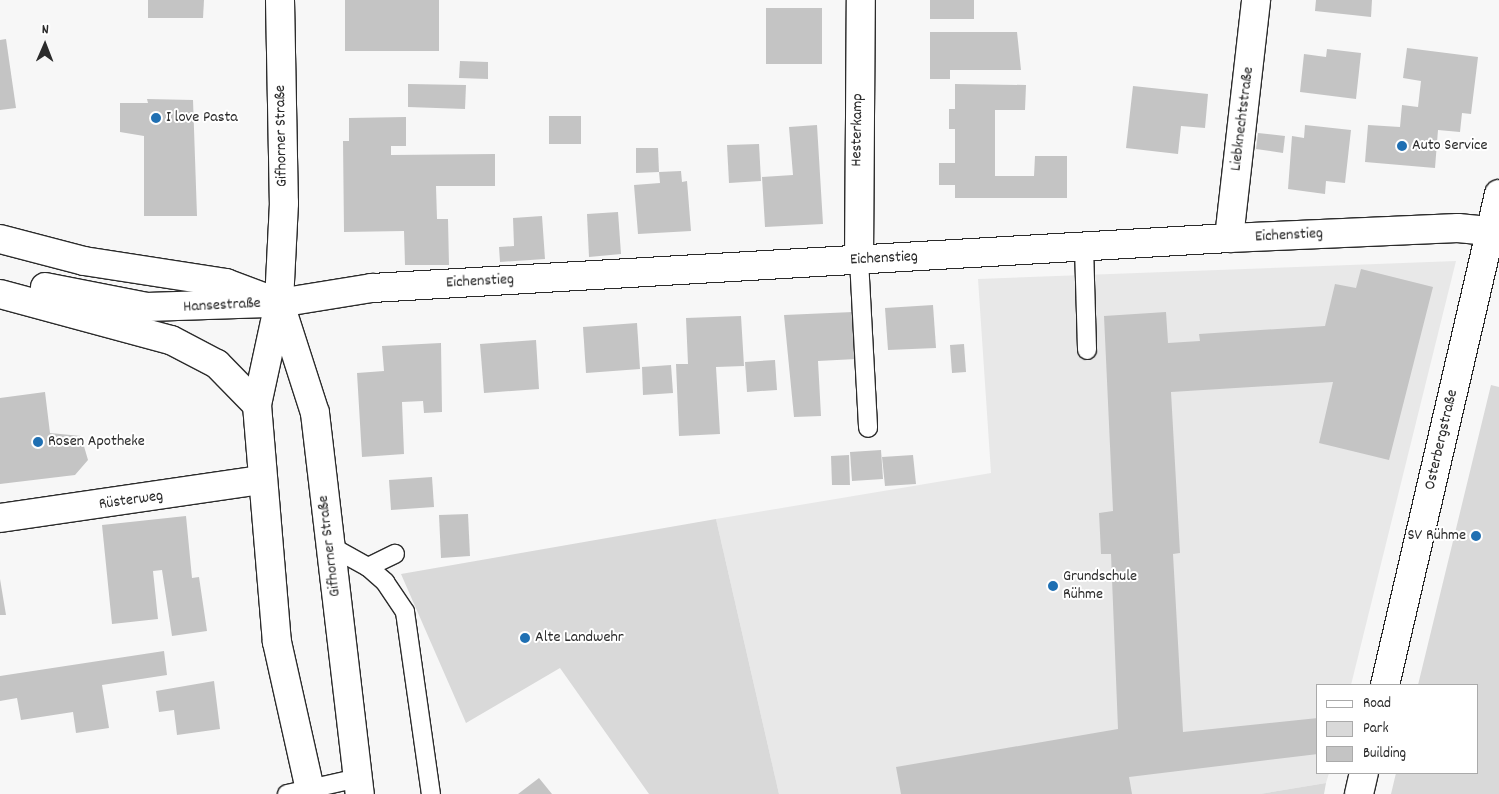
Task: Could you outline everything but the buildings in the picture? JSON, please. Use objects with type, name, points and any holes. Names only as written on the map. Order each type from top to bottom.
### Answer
[{"type":"street","name":"Gifhorner Straße","points":[[280,0],[284,203],[279,303],[257,405],[261,480],[277,642],[303,792]]},
{"type":"street","name":"Hesterkamp","points":[[859,260],[861,0]]},
{"type":"street","name":"Liebknechtstraße","points":[[1229,238],[1256,0]]},
{"type":"street","name":"Osterbergstraße","points":[[1385,684],[1495,232],[1499,194]]},
{"type":"street","name":"Eichenstieg","points":[[279,303],[372,288],[1229,238],[1458,228],[1495,232]]},
{"type":"street","name":"Hansestraße","points":[[0,239],[84,261],[226,283],[279,303]]},
{"type":"street","name":"Hansestraße","points":[[0,277],[147,307],[279,303]]},
{"type":"street","points":[[0,294],[171,340],[217,364],[257,405]]},
{"type":"street","name":"Gifhorner Straße","points":[[279,303],[315,414],[359,786]]},
{"type":"street","name":"Rüsterweg","points":[[0,518],[261,480]]},
{"type":"street","points":[[1359,794],[1364,774]]},
{"type":"lane","points":[[1084,247],[1087,350]]},
{"type":"lane","points":[[859,260],[868,428]]},
{"type":"lane","points":[[330,546],[368,567],[385,582],[405,612],[430,794]]},
{"type":"lane","points":[[368,567],[394,554]]},
{"type":"lane","points":[[303,792],[359,786]]},
{"type":"shaded area","name":"Grundschule Rühme","points":[[1456,261],[1351,684],[1316,684],[1316,774],[1329,774],[1326,783],[1260,794],[779,794],[716,519],[991,473],[978,279]]},
{"type":"green space","name":"SV Rühme","points":[[1491,385],[1499,387],[1499,794],[1391,794],[1396,774],[1479,774],[1479,684],[1418,684]]},
{"type":"green space","points":[[716,519],[779,794],[649,794],[560,668],[466,723],[401,574]]},
{"type":"green space","points":[[1326,783],[1324,794],[1260,794]]},
{"type":"place","name":"I love Pasta","points":[[156,118]]},
{"type":"place","name":"Auto Service","points":[[1402,146]]},
{"type":"place","name":"Rosen Apotheke","points":[[38,442]]},
{"type":"place","name":"SV Rühme","points":[[1476,536]]},
{"type":"place","name":"Grundschule Rühme","points":[[1053,586]]},
{"type":"place","name":"Alte Landwehr","points":[[525,638]]}]
